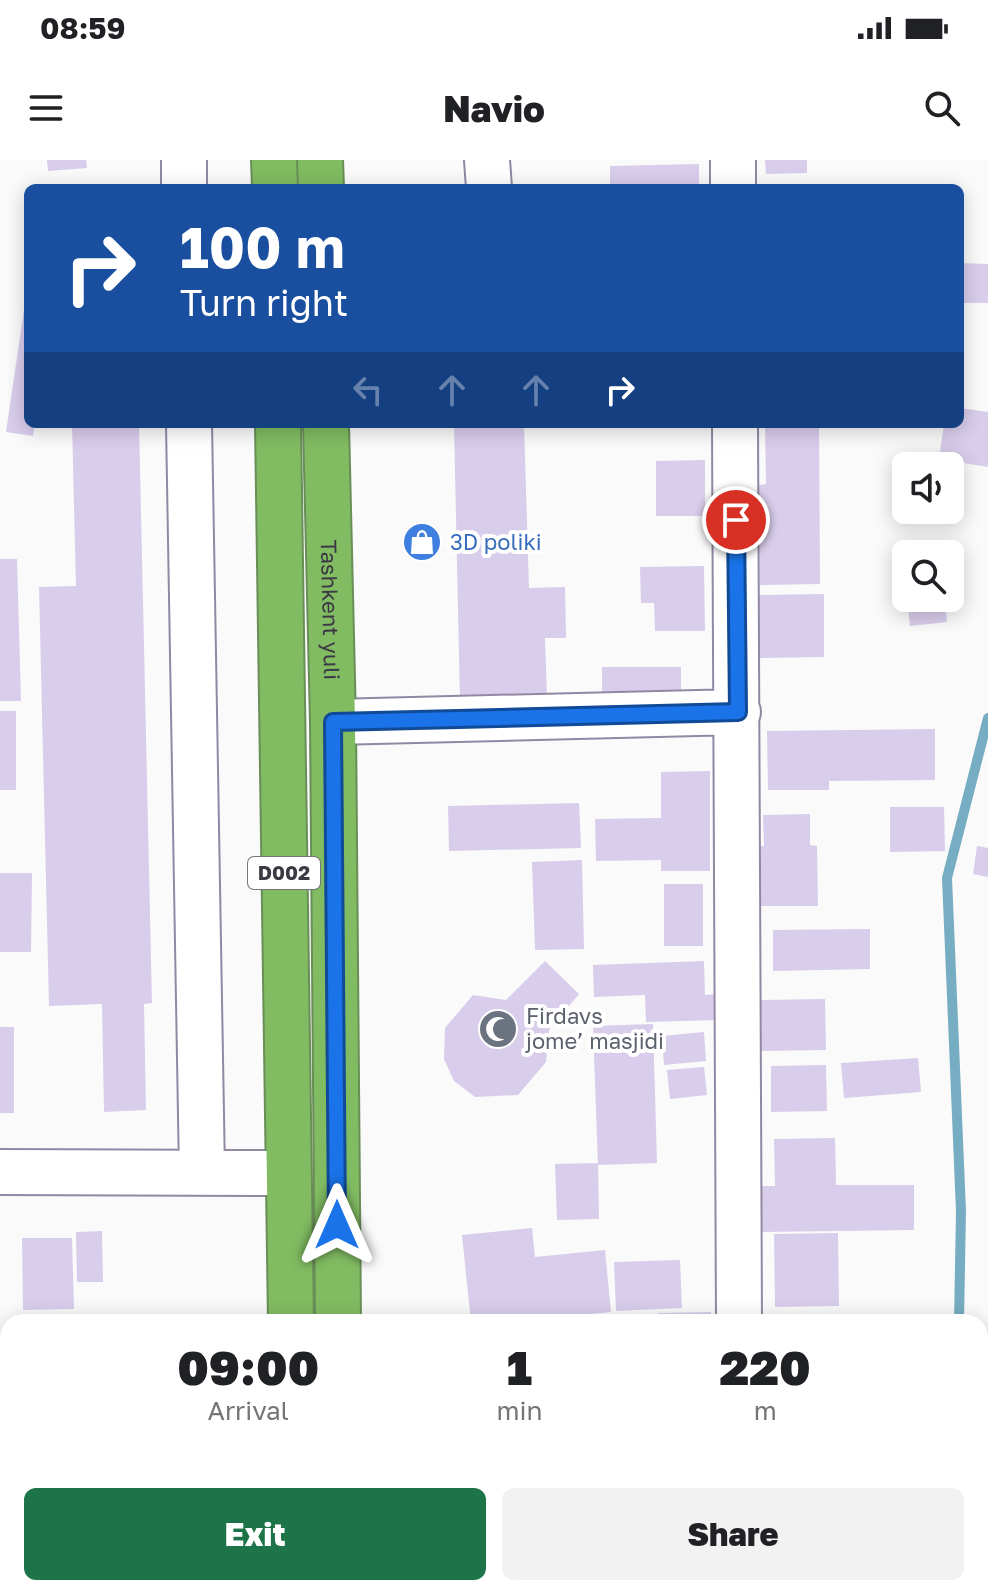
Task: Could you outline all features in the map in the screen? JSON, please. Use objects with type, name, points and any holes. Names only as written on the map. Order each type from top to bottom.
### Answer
[{"type":"highway","points":[[274,160],[275,184]]},
{"type":"highway","points":[[320,160],[321,184]]},
{"type":"highway","name":"D002","points":[[278,428],[291,1314]]},
{"type":"highway","name":"Tashkent yuli","points":[[326,428],[333,722],[338,1314]]},
{"type":"street","points":[[184,160],[184,184]]},
{"type":"street","points":[[487,160],[489,184]]},
{"type":"street","points":[[733,160],[733,184]]},
{"type":"street","points":[[189,428],[202,1173]]},
{"type":"street","points":[[735,428],[739,1314]]},
{"type":"street","points":[[333,722],[738,712]]},
{"type":"street","points":[[0,1172],[288,1173]]},
{"type":"building","points":[[47,160],[86,160],[87,168],[48,171]]},
{"type":"building","points":[[765,160],[807,160],[807,173],[766,174]]},
{"type":"building","points":[[699,164],[699,184],[610,184],[610,166]]},
{"type":"building","points":[[964,263],[988,264],[988,303],[964,303]]},
{"type":"building","points":[[24,310],[24,428],[34,428],[33,436],[6,432]]},
{"type":"building","points":[[964,409],[988,412],[988,467],[964,463],[964,452],[940,452],[943,428],[964,428]]},
{"type":"building","points":[[72,428],[139,428],[152,1003],[144,1004],[146,1110],[104,1112],[102,1004],[49,1006],[39,587],[76,586]]},
{"type":"building","points":[[454,428],[524,428],[529,588],[565,587],[566,638],[545,638],[547,698],[460,701]]},
{"type":"building","points":[[765,428],[819,428],[820,584],[760,585],[759,485],[766,484]]},
{"type":"building","points":[[705,460],[705,516],[656,516],[656,461]]},
{"type":"building","points":[[0,559],[17,559],[21,701],[0,701]]},
{"type":"building","points":[[704,566],[705,631],[655,631],[654,603],[641,603],[640,567]]},
{"type":"building","points":[[824,594],[824,657],[758,658],[757,595]]},
{"type":"building","points":[[908,612],[946,612],[947,622],[910,626]]},
{"type":"building","points":[[602,667],[681,667],[681,696],[602,696]]},
{"type":"building","points":[[0,711],[16,711],[16,790],[0,790]]},
{"type":"building","points":[[935,729],[935,780],[829,781],[829,790],[768,790],[767,731]]},
{"type":"building","points":[[710,771],[710,871],[661,871],[661,860],[596,861],[595,819],[661,818],[661,772]]},
{"type":"building","points":[[579,803],[581,848],[449,851],[448,806]]},
{"type":"building","points":[[890,807],[944,807],[945,851],[890,852]]},
{"type":"building","points":[[810,814],[810,845],[817,846],[818,906],[760,906],[759,846],[764,846],[763,815]]},
{"type":"building","points":[[977,846],[988,848],[988,877],[973,874]]},
{"type":"building","points":[[582,860],[584,949],[535,950],[532,862]]},
{"type":"building","points":[[0,873],[32,873],[31,952],[0,952]]},
{"type":"building","points":[[664,884],[703,884],[703,946],[664,946]]},
{"type":"building","points":[[870,929],[870,969],[773,971],[773,930]]},
{"type":"building","name":"Firdavs jome’ masjidi","points":[[545,961],[579,994],[549,1030],[546,1062],[518,1095],[475,1097],[454,1081],[444,1059],[445,1028],[473,995],[506,1000]]},
{"type":"building","points":[[704,961],[705,995],[718,994],[719,1020],[646,1022],[645,995],[594,997],[593,965]]},
{"type":"building","points":[[825,999],[826,1050],[759,1051],[758,1000]]},
{"type":"building","points":[[653,1024],[657,1163],[598,1165],[593,1026]]},
{"type":"building","points":[[0,1027],[14,1027],[14,1113],[0,1113]]},
{"type":"building","points":[[704,1032],[706,1061],[664,1065],[662,1036]]},
{"type":"building","points":[[918,1058],[921,1092],[844,1098],[841,1063]]},
{"type":"building","points":[[826,1065],[827,1111],[771,1112],[771,1066]]},
{"type":"building","points":[[704,1067],[707,1095],[670,1099],[667,1070]]},
{"type":"building","points":[[835,1138],[836,1185],[914,1185],[914,1230],[762,1232],[762,1186],[775,1186],[774,1139]]},
{"type":"building","points":[[598,1163],[599,1219],[557,1220],[555,1164]]},
{"type":"building","points":[[532,1228],[535,1257],[605,1250],[611,1312],[470,1314],[462,1235]]},
{"type":"building","points":[[102,1231],[103,1282],[77,1282],[76,1232]]},
{"type":"building","points":[[838,1233],[839,1306],[775,1307],[774,1234]]},
{"type":"building","points":[[22,1238],[72,1238],[74,1309],[23,1310]]},
{"type":"building","points":[[680,1260],[682,1308],[616,1311],[614,1262]]},
{"type":"building","points":[[711,1312],[711,1314],[658,1314]]},
{"type":"waterway","points":[[959,1314],[961,1211],[947,878],[988,718]]},
{"type":"place","name":"3D poliki","points":[[422,542]]},
{"type":"place","name":"Firdavs jome’ masjidi","points":[[498,1029]]},
{"type":"route","points":[[337,1225],[333,722],[738,712],[736,520]]}]
